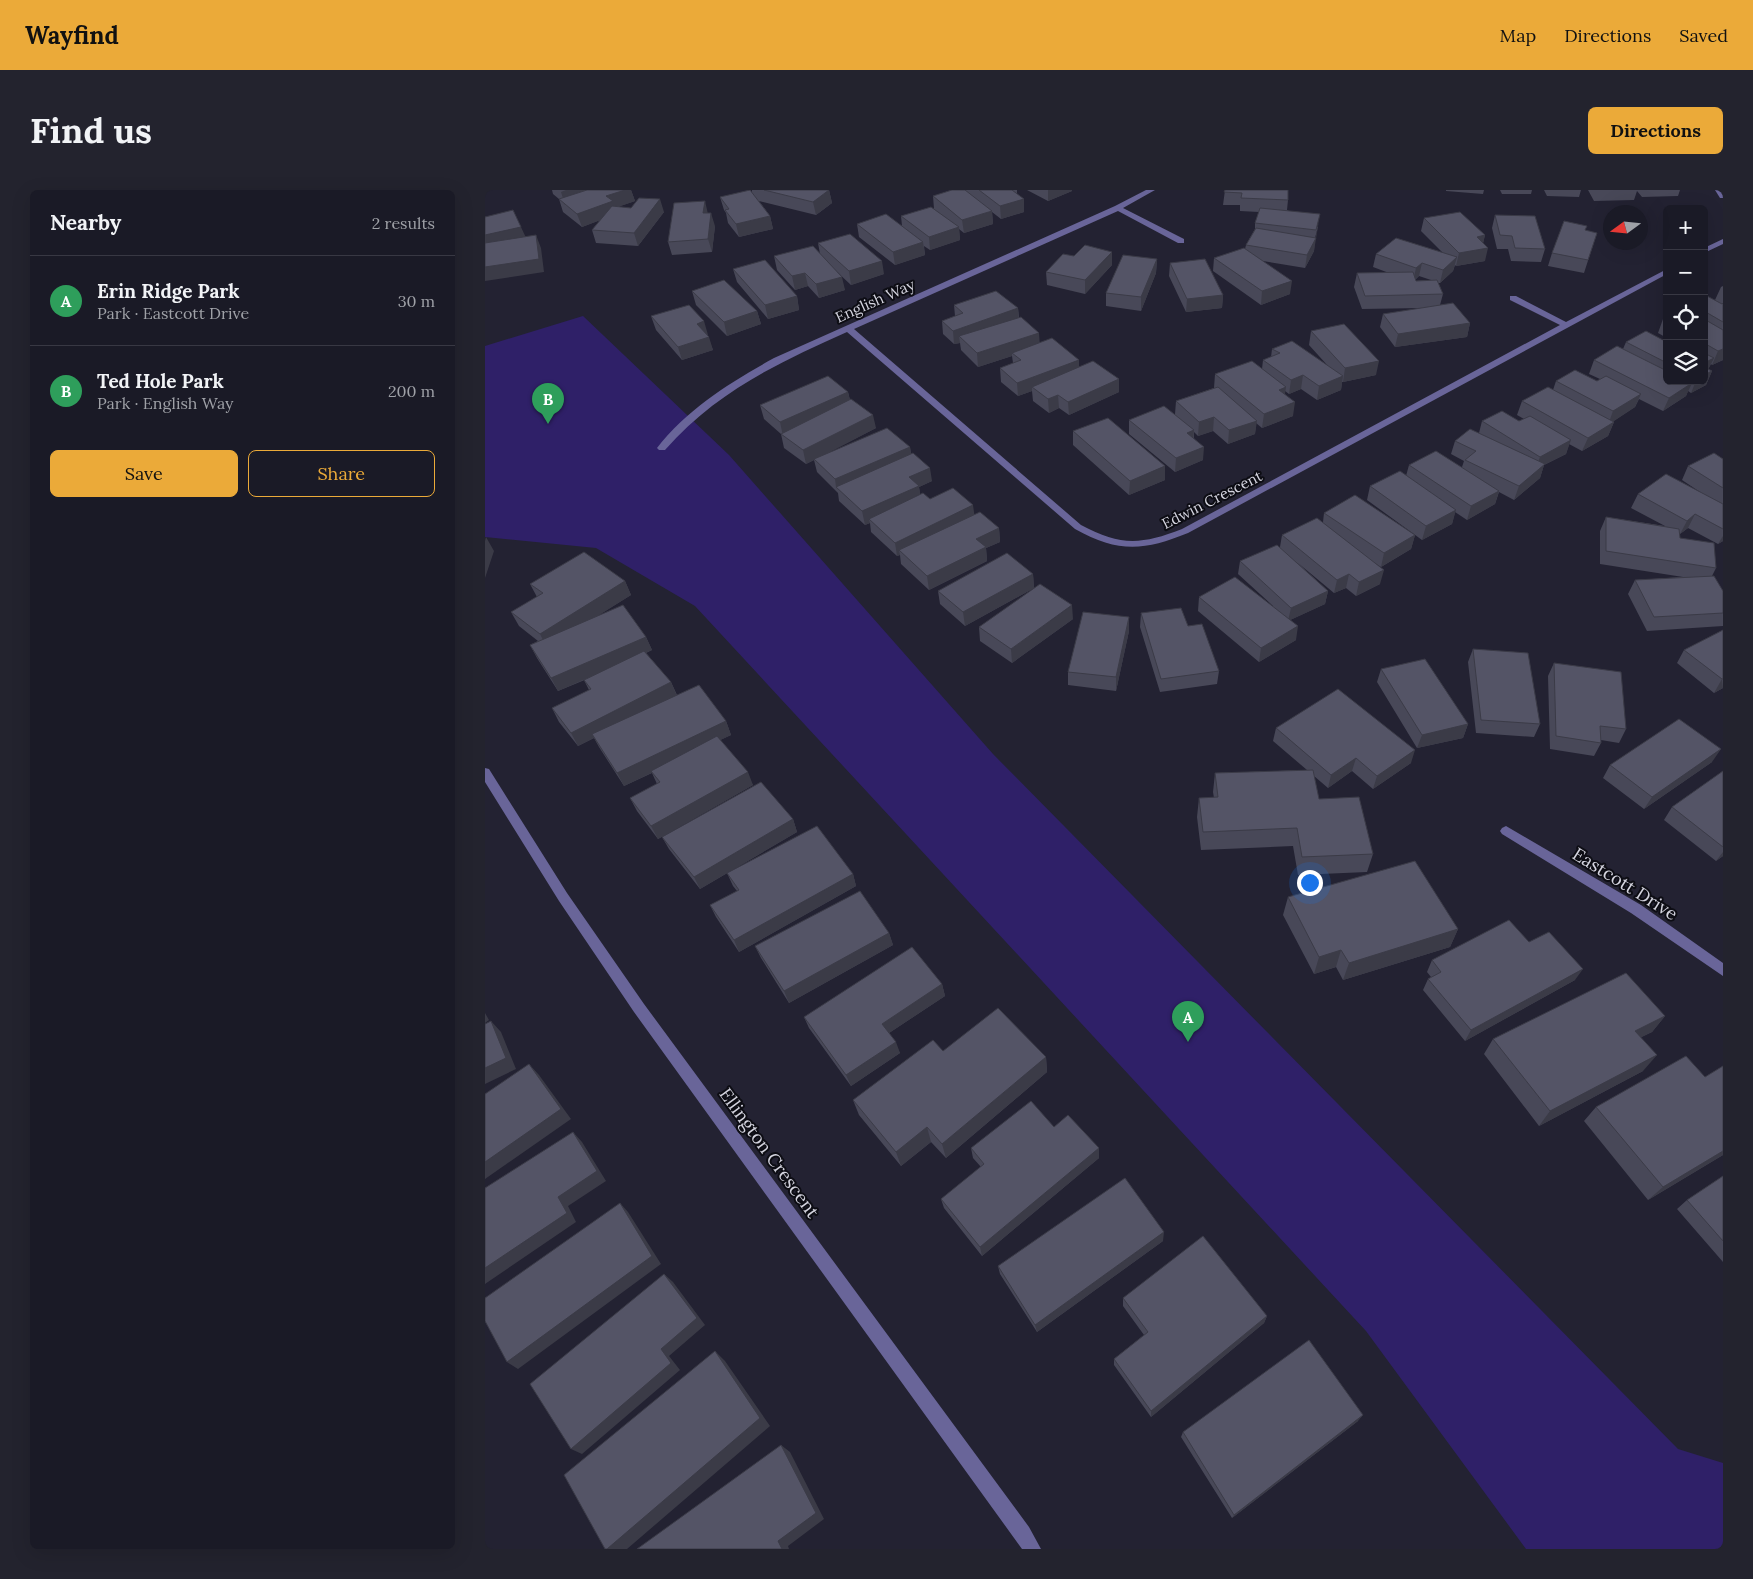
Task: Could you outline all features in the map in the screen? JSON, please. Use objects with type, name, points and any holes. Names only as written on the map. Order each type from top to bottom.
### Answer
[{"type":"street","name":"English Way","points":[[662,448],[691,415],[731,387],[777,360],[1118,208],[1151,190]]},
{"type":"street","points":[[1719,190],[1723,196]]},
{"type":"street","points":[[1118,208],[1181,241]]},
{"type":"street","points":[[1706,250],[1723,241]]},
{"type":"street","name":"Edwin Crescent","points":[[848,328],[1078,527],[1101,540],[1131,547],[1165,540],[1185,531],[1663,273]]},
{"type":"street","points":[[1513,298],[1567,326]]},
{"type":"street","name":"Ellington Crescent","points":[[485,772],[563,897],[639,1008],[1023,1533],[1031,1549]]},
{"type":"street","name":"Eastcott Drive","points":[[1506,831],[1637,909],[1723,970]]},
{"type":"shaded area","points":[[583,316],[729,455],[993,754],[1678,1449],[1723,1463],[1723,1549],[1526,1549],[1366,1331],[695,606],[596,548],[485,537],[485,346]]},
{"type":"building","points":[[587,190],[625,190],[606,196],[613,201],[577,214],[559,199]]},
{"type":"building","points":[[750,190],[770,216],[736,224],[725,210],[729,209],[720,197]]},
{"type":"building","points":[[764,190],[829,190],[813,202]]},
{"type":"building","points":[[952,190],[965,190],[992,211],[962,220],[933,196]]},
{"type":"building","points":[[979,190],[1012,190],[1024,199],[1000,206]]},
{"type":"building","points":[[1225,190],[1288,190],[1288,200],[1241,198],[1242,193],[1224,192]]},
{"type":"building","points":[[639,198],[660,199],[634,233],[592,230],[612,206],[631,208]]},
{"type":"building","points":[[705,201],[703,213],[711,213],[708,239],[668,242],[674,203]]},
{"type":"building","points":[[931,207],[959,227],[929,237],[901,216]]},
{"type":"building","points":[[1260,208],[1320,214],[1316,230],[1255,223]]},
{"type":"building","points":[[513,210],[521,227],[485,235],[485,217]]},
{"type":"building","points":[[1460,212],[1485,235],[1477,237],[1488,248],[1459,253],[1424,218]]},
{"type":"building","points":[[886,214],[923,242],[893,252],[857,224]]},
{"type":"building","points":[[1495,215],[1535,216],[1545,249],[1515,248],[1512,236],[1500,235]]},
{"type":"building","points":[[1564,221],[1587,226],[1585,230],[1597,233],[1588,260],[1552,253]]},
{"type":"building","points":[[1256,228],[1316,238],[1307,255],[1246,245]]},
{"type":"building","points":[[850,234],[882,261],[849,271],[818,243]]},
{"type":"building","points":[[536,235],[539,259],[485,267],[485,243]]},
{"type":"building","points":[[1396,238],[1457,257],[1443,270],[1422,263],[1416,268],[1376,254]]},
{"type":"building","points":[[1085,245],[1112,252],[1085,280],[1046,272],[1063,254],[1074,256]]},
{"type":"building","points":[[813,246],[842,277],[816,284],[805,273],[792,276],[774,256]]},
{"type":"building","points":[[1244,248],[1292,281],[1262,291],[1214,258]]},
{"type":"building","points":[[1123,255],[1157,259],[1141,297],[1106,293]]},
{"type":"building","points":[[1205,259],[1223,295],[1187,299],[1170,263]]},
{"type":"building","points":[[765,260],[797,296],[765,305],[733,269]]},
{"type":"building","points":[[1413,272],[1416,281],[1437,280],[1443,294],[1365,296],[1357,273]]},
{"type":"building","points":[[724,280],[757,311],[724,322],[692,291]]},
{"type":"building","points":[[996,291],[1018,308],[953,331],[942,321],[963,313],[954,305]]},
{"type":"building","points":[[1708,297],[1723,303],[1723,322],[1708,313]]},
{"type":"building","points":[[1453,303],[1470,323],[1398,334],[1383,314]]},
{"type":"building","points":[[689,305],[704,321],[697,324],[709,337],[678,347],[651,316]]},
{"type":"building","points":[[1021,317],[1039,333],[977,353],[959,336]]},
{"type":"building","points":[[1708,321],[1723,330],[1723,349],[1718,351],[1708,345]]},
{"type":"building","points":[[1344,324],[1379,361],[1345,368],[1311,331]]},
{"type":"building","points":[[1646,331],[1663,340],[1663,361],[1626,342]]},
{"type":"building","points":[[1052,338],[1079,360],[1017,383],[1000,368],[1021,360],[1012,353]]},
{"type":"building","points":[[1292,341],[1343,376],[1319,386],[1303,375],[1291,380],[1263,360],[1280,353],[1272,349]]},
{"type":"building","points":[[1617,346],[1663,369],[1663,385],[1689,385],[1669,398],[1594,360]]},
{"type":"building","points":[[1708,355],[1714,358],[1708,361]]},
{"type":"building","points":[[1093,361],[1119,379],[1068,402],[1058,395],[1048,399],[1032,387]]},
{"type":"building","points":[[1252,361],[1286,387],[1279,390],[1295,402],[1264,414],[1215,374]]},
{"type":"building","points":[[1575,370],[1597,381],[1606,376],[1641,394],[1613,411],[1556,381]]},
{"type":"building","points":[[828,376],[848,392],[780,422],[760,405]]},
{"type":"building","points":[[1218,387],[1257,421],[1229,430],[1214,417],[1199,422],[1176,401]]},
{"type":"building","points":[[1548,387],[1614,422],[1588,438],[1522,401]]},
{"type":"building","points":[[851,399],[873,415],[803,450],[781,434]]},
{"type":"building","points":[[1164,406],[1194,430],[1187,433],[1204,447],[1176,458],[1129,420]]},
{"type":"building","points":[[1502,411],[1519,421],[1530,416],[1571,440],[1540,457],[1482,421]]},
{"type":"building","points":[[1108,418],[1165,466],[1130,481],[1073,431]]},
{"type":"building","points":[[887,428],[910,447],[835,479],[814,459]]},
{"type":"building","points":[[1470,429],[1545,464],[1519,486],[1465,460],[1476,451],[1455,441]]},
{"type":"building","points":[[1436,451],[1499,491],[1471,506],[1409,465]]},
{"type":"building","points":[[913,453],[930,468],[909,477],[919,486],[862,511],[836,487]]},
{"type":"building","points":[[1714,453],[1723,459],[1723,488],[1688,466]]},
{"type":"building","points":[[1400,471],[1456,510],[1426,526],[1370,486]]},
{"type":"building","points":[[1666,474],[1723,504],[1723,529],[1695,514],[1687,521],[1638,494]]},
{"type":"building","points":[[953,488],[973,505],[895,543],[869,519],[923,493],[930,499]]},
{"type":"building","points":[[1355,495],[1415,535],[1384,553],[1324,513]]},
{"type":"building","points":[[980,512],[999,528],[976,539],[986,547],[927,576],[899,550]]},
{"type":"building","points":[[1606,517],[1679,529],[1680,538],[1714,543],[1716,568],[1606,551]]},
{"type":"building","points":[[1317,518],[1384,570],[1359,582],[1349,574],[1337,580],[1282,535]]},
{"type":"building","points":[[1277,545],[1328,591],[1291,608],[1240,561]]},
{"type":"building","points":[[584,552],[625,581],[540,634],[511,612],[543,593],[530,584]]},
{"type":"building","points":[[1007,553],[1033,574],[963,612],[938,591]]},
{"type":"building","points":[[1714,576],[1723,591],[1723,613],[1654,617],[1635,580]]},
{"type":"building","points":[[1235,577],[1298,626],[1261,648],[1199,597]]},
{"type":"building","points":[[1040,584],[1072,605],[1011,649],[979,627]]},
{"type":"building","points":[[623,605],[646,637],[551,678],[530,645]]},
{"type":"building","points":[[1181,608],[1188,626],[1202,624],[1219,671],[1161,679],[1141,613]]},
{"type":"building","points":[[1083,612],[1129,617],[1116,677],[1068,672]]},
{"type":"building","points":[[1723,630],[1723,679],[1722,679],[1684,650]]},
{"type":"building","points":[[1473,649],[1528,653],[1540,724],[1481,720]]},
{"type":"building","points":[[644,651],[671,682],[571,733],[552,708],[591,689],[584,680]]},
{"type":"building","points":[[1425,659],[1468,724],[1422,735],[1381,669]]},
{"type":"building","points":[[1554,663],[1621,672],[1626,729],[1600,726],[1601,743],[1556,736]]},
{"type":"building","points":[[699,685],[726,721],[617,773],[592,734]]},
{"type":"building","points":[[1338,689],[1415,750],[1377,776],[1356,758],[1331,775],[1276,728]]},
{"type":"building","points":[[1679,719],[1721,749],[1652,797],[1610,765]]},
{"type":"building","points":[[717,736],[748,772],[651,826],[630,798],[660,782],[651,771]]},
{"type":"building","points":[[1313,770],[1319,799],[1359,797],[1373,854],[1302,857],[1297,828],[1203,832],[1199,798],[1218,797],[1215,773]]},
{"type":"building","points":[[1723,771],[1723,847],[1672,807]]},
{"type":"building","points":[[761,782],[793,819],[694,877],[662,837]]},
{"type":"building","points":[[817,826],[853,874],[734,940],[710,905],[739,890],[727,873]]},
{"type":"building","points":[[1415,861],[1458,929],[1349,963],[1341,950],[1319,957],[1288,897]]},
{"type":"building","points":[[860,891],[889,933],[784,991],[755,946]]},
{"type":"building","points":[[1509,920],[1529,942],[1549,932],[1583,969],[1471,1030],[1428,979],[1441,972],[1432,960]]},
{"type":"building","points":[[912,947],[942,984],[882,1024],[896,1042],[846,1075],[804,1017]]},
{"type":"building","points":[[1626,973],[1665,1016],[1635,1031],[1657,1055],[1550,1111],[1493,1039]]},
{"type":"building","points":[[998,1008],[1046,1057],[942,1144],[927,1127],[896,1152],[853,1100],[933,1040],[943,1051]]},
{"type":"building","points":[[491,1021],[506,1058],[485,1068],[485,1024]]},
{"type":"building","points":[[1686,1056],[1705,1077],[1723,1066],[1723,1151],[1663,1187],[1596,1107]]},
{"type":"building","points":[[529,1064],[561,1109],[485,1162],[485,1094]]},
{"type":"building","points":[[1031,1101],[1054,1127],[1068,1115],[1099,1148],[980,1247],[941,1199],[984,1164],[971,1148]]},
{"type":"building","points":[[573,1132],[597,1171],[558,1197],[567,1213],[485,1268],[485,1188]]},
{"type":"building","points":[[1723,1176],[1723,1241],[1687,1200]]},
{"type":"building","points":[[1125,1178],[1164,1232],[1035,1325],[998,1266]]},
{"type":"building","points":[[620,1203],[652,1256],[507,1362],[485,1321],[485,1298]]},
{"type":"building","points":[[1203,1236],[1267,1316],[1151,1411],[1114,1359],[1148,1332],[1123,1298]]},
{"type":"building","points":[[664,1274],[697,1318],[661,1349],[671,1363],[571,1449],[530,1384]]},
{"type":"building","points":[[1309,1340],[1363,1415],[1234,1515],[1183,1432]]},
{"type":"building","points":[[715,1351],[760,1418],[605,1549],[564,1475]]},
{"type":"building","points":[[781,1445],[816,1513],[778,1541],[782,1549],[637,1549]]},
{"type":"place","name":"Ted Hole Park","points":[[548,424]]},
{"type":"place","name":"Erin Ridge Park","points":[[1188,1042]]}]
